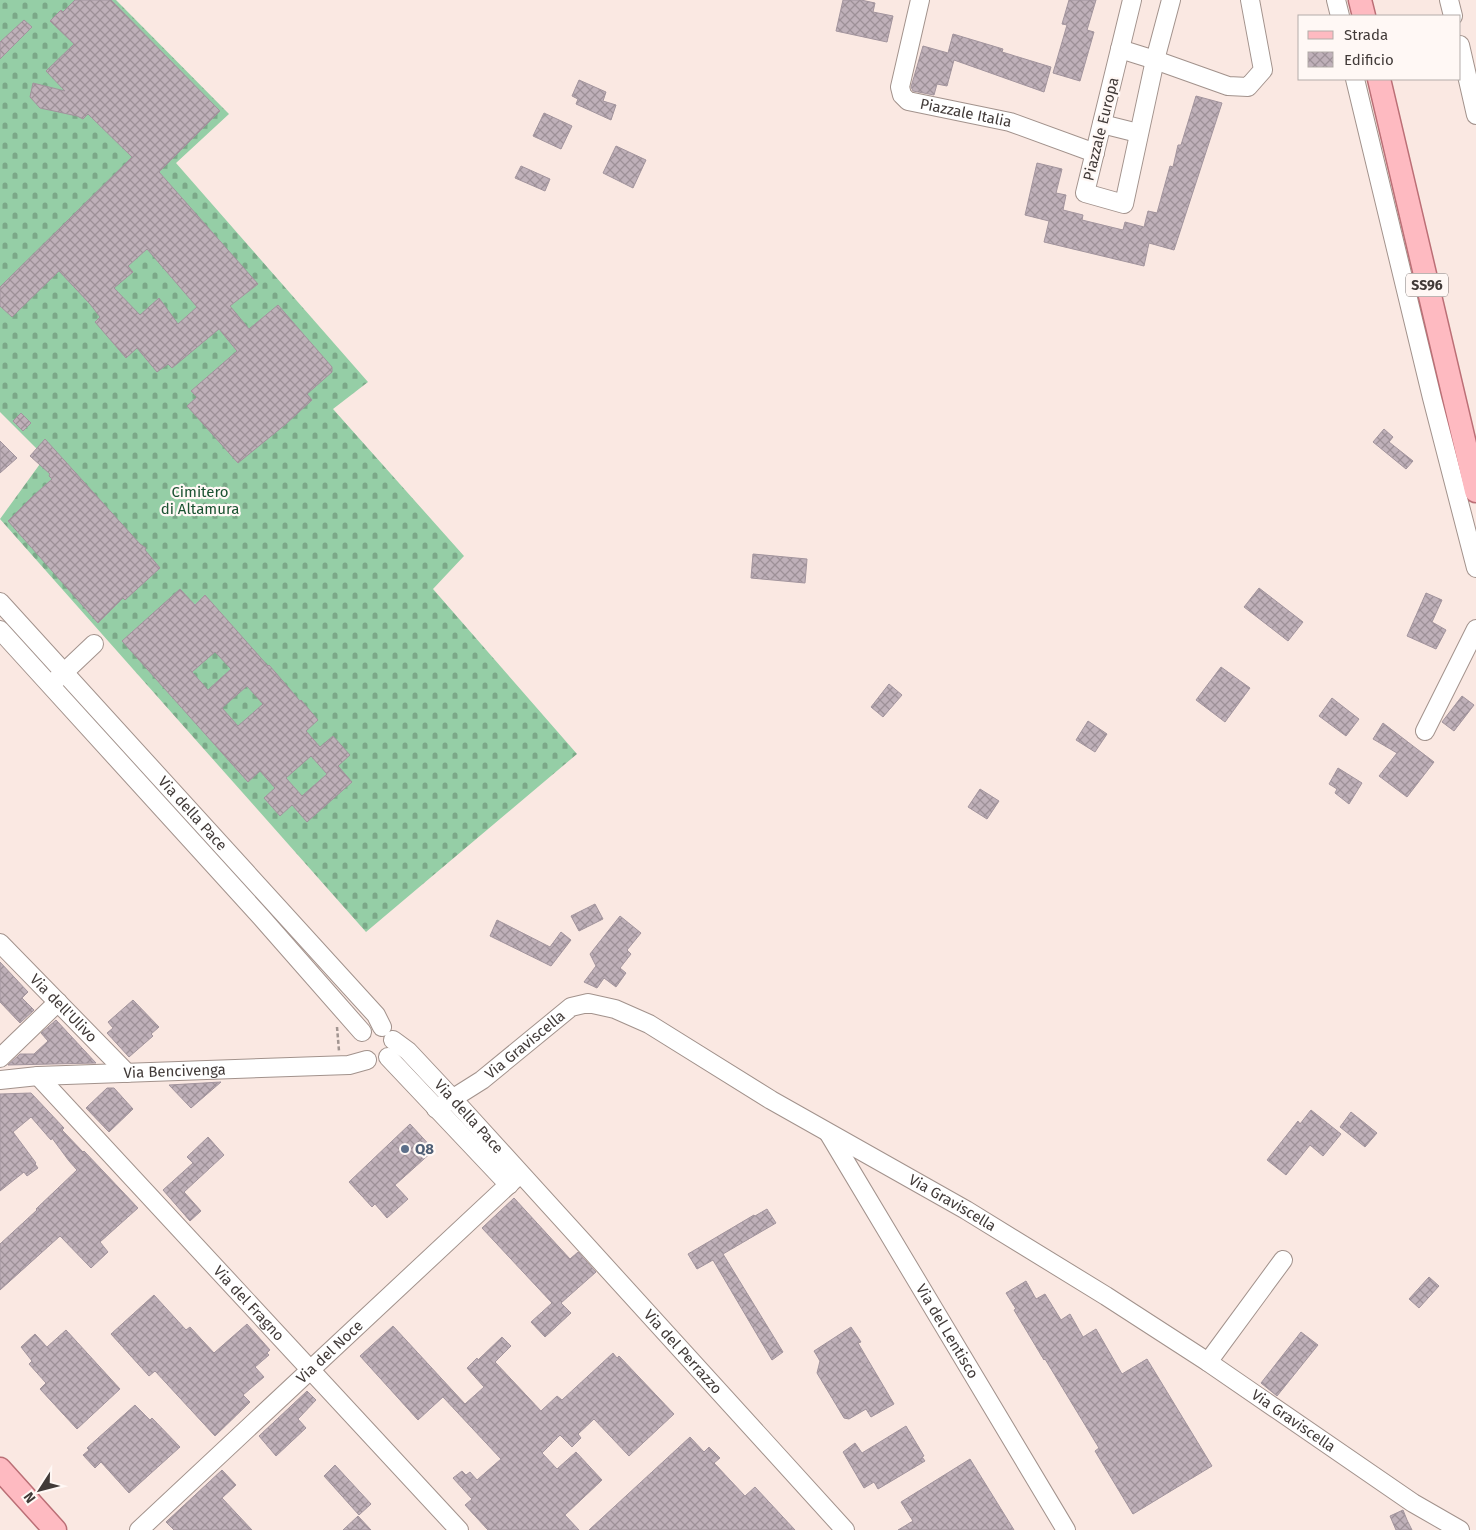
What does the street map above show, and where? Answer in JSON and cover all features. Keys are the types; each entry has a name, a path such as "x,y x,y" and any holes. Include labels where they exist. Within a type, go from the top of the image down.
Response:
{"main road":[{"path":"1360,0 1364,15"},
{"name":"SS96","path":"1379,80 1476,491"},
{"path":"0,1469 56,1530"}],"street":[{"name":"Piazzale Italia","path":"920,0 900,87 902,95 908,101 1010,122 1095,153"},
{"name":"Piazzale Europa","path":"1132,0 1085,193 1124,204 1138,133 1171,0"},
{"path":"1120,49 1228,86 1248,87 1263,70 1250,0"},
{"path":"1336,0 1340,15"},
{"path":"1449,0 1453,15"},
{"path":"1461,49 1476,115"},
{"path":"1355,80 1432,398 1476,568"},
{"path":"1102,124 1138,133"},
{"name":"Via della Pace","path":"0,602 376,1015 387,1033 408,1051 453,1099 514,1179"},
{"path":"1425,730 1476,629"},
{"name":"Via della Pace","path":"0,630 275,932 362,1032"},
{"path":"50,685 94,644"},
{"name":"Via dell'Ulivo","path":"0,943 127,1073"},
{"path":"0,1058 58,1002"},
{"name":"Via Graviscella","path":"436,1108 482,1080 572,1007 588,1003 615,1009 649,1024 771,1100 966,1210 1106,1296 1208,1362 1413,1503 1460,1530"},
{"path":"370,1026 387,1033 392,1051 388,1057 379,1062 358,1059 357,1045 362,1032 370,1026"},
{"name":"Via della Pace","path":"388,1057 436,1108 514,1179"},
{"name":"Via Bencivenga","path":"0,1080 38,1076 127,1073 358,1059"},
{"name":"Via del Fragno","path":"38,1076 459,1530"},
{"name":"Via del Lentisco","path":"828,1132 1066,1530"},
{"name":"Via del Noce","path":"139,1530 514,1179"},
{"name":"Via del Perrazzo","path":"514,1179 845,1530"},
{"path":"1208,1362 1283,1260"}],"green space":[{"name":"Cimitero di Altamura","path":"0,0 116,0 229,114 176,163 368,382 333,409 464,556 433,589 577,754 366,932 0,519 45,457 0,412"}],"building":[{"path":"75,0 111,0 220,111 159,172 258,284 230,306 249,329 278,305 332,367 332,372 307,394 312,400 238,463 187,406 197,397 191,391 237,351 219,329 172,368 168,364 157,372 137,348 126,358 95,322 100,317 90,304 59,271 12,317 0,306 0,287 132,157 88,114 83,119 40,108 30,97 33,83 65,91 46,71 74,44 50,21 61,10 63,12","holes":["147,249 197,307 178,324 159,298 140,315 114,288 133,272 128,266"]},
{"path":"843,0 861,0 875,3 873,12 893,16 887,42 836,31"},
{"path":"1069,0 1096,0 1087,30 1094,32 1080,81 1053,73 1067,25 1062,24"},
{"path":"24,20 32,27 0,59 0,42"},
{"path":"953,34 1003,49 1002,52 1051,67 1044,92 954,60 947,86 937,84 934,95 913,91 911,87 923,46 948,53"},
{"path":"579,80 606,92 603,101 616,105 611,120 576,104 578,99 572,96"},
{"path":"1196,96 1222,103 1174,250 1149,243 1144,266 1044,242 1049,221 1025,215 1037,163 1062,169 1056,193 1066,195 1063,210 1083,215 1082,220 1123,230 1125,222 1144,227 1148,211 1157,213 1170,166 1173,167 1178,145 1181,145"},
{"path":"544,113 572,126 561,149 533,136"},
{"path":"616,146 646,160 633,188 603,173"},
{"path":"521,166 550,179 545,191 515,178"},
{"path":"21,413 31,423 23,431 13,421"},
{"path":"1384,429 1393,437 1389,442 1413,461 1406,469 1373,442"},
{"path":"45,439 140,544 146,548 145,550 160,568 125,600 123,598 98,623 8,521 52,479 49,476 50,474 30,456"},
{"path":"0,441 17,458 0,473"},
{"path":"753,554 807,559 805,583 751,578"},
{"path":"1259,588 1303,622 1288,641 1244,607"},
{"path":"180,589 195,605 205,595 318,720 306,731 320,747 333,736 350,755 338,766 352,782 307,822 292,805 280,816 264,798 275,788 260,771 248,782 122,641","holes":["215,652 231,669 208,690 192,672","247,686 263,704 238,726 222,708","311,756 327,774 302,796 286,778"]},
{"path":"1426,593 1442,600 1432,622 1446,630 1436,649 1407,636"},
{"path":"1221,667 1250,688 1225,722 1196,700"},
{"path":"889,684 902,695 883,717 871,707"},
{"path":"1462,696 1474,705 1454,731 1442,722"},
{"path":"1332,698 1359,719 1346,736 1319,716"},
{"path":"1088,721 1107,734 1095,752 1076,740"},
{"path":"1383,723 1434,762 1407,797 1379,776 1397,753 1373,739"},
{"path":"1338,768 1362,783 1349,804 1335,793 1337,789 1329,784"},
{"path":"980,789 999,801 987,819 968,807"},
{"path":"595,904 603,919 579,931 571,916"},
{"path":"620,916 641,933 627,950 631,954 620,968 626,973 616,987 604,978 597,988 584,982 596,966 590,954"},
{"path":"497,920 550,947 561,932 571,940 551,966 490,936"},
{"path":"0,962 28,992 22,998 34,1010 20,1023 0,1002"},
{"path":"133,1000 159,1027 151,1034 153,1036 129,1057 107,1033 113,1028 108,1022"},
{"path":"56,1020 96,1063 8,1065 20,1054 34,1054 48,1041 41,1033"},
{"path":"221,1082 191,1108 169,1085"},
{"path":"107,1088 114,1088 133,1109 109,1132 86,1108"},
{"path":"31,1093 64,1128 62,1130 138,1208 100,1242 108,1252 91,1268 60,1236 0,1290 0,1244 77,1170 52,1138 51,1140 31,1117 13,1132 38,1168 27,1176 24,1172 0,1191 0,1094"},
{"path":"1311,1110 1341,1134 1323,1156 1310,1145 1286,1175 1267,1160 1298,1121 1300,1124"},
{"path":"1351,1112 1377,1133 1365,1147 1340,1127"},
{"path":"410,1124 434,1150 395,1185 408,1199 387,1218 375,1204 372,1207 349,1182"},
{"path":"208,1137 224,1155 184,1192 201,1211 190,1221 163,1190 193,1163 187,1157"},
{"path":"514,1198 570,1259 578,1252 596,1272 561,1303 571,1313 545,1337 531,1322 552,1303 482,1228"},
{"path":"767,1209 776,1223 723,1254 783,1352 772,1360 713,1260 697,1269 688,1254"},
{"path":"1429,1277 1439,1286 1419,1308 1409,1299"},
{"path":"1026,1281 1036,1299 1045,1294 1061,1320 1070,1314 1083,1337 1096,1329 1122,1374 1147,1359 1212,1466 1133,1514 1095,1451 1099,1448 1014,1310 1016,1309 1006,1293"},
{"path":"154,1295 186,1330 190,1327 214,1353 247,1324 270,1350 267,1353 269,1355 255,1367 264,1377 243,1395 250,1402 215,1436 155,1371 149,1376 111,1334"},
{"path":"393,1326 465,1404 484,1387 467,1368 502,1337 511,1346 495,1362 541,1411 557,1396 562,1400 613,1353 617,1358 619,1356 674,1414 629,1456 594,1419 578,1434 581,1438 572,1447 560,1435 542,1453 557,1469 576,1452 602,1480 565,1515 579,1530 488,1530 465,1505 472,1499 453,1478 462,1471 466,1475 470,1472 477,1480 501,1459 443,1397 418,1420 360,1356"},
{"path":"851,1327 861,1342 858,1343 894,1404 871,1417 866,1409 849,1419 844,1418 817,1373 820,1361 814,1351"},
{"path":"66,1330 120,1389 77,1429 40,1389 46,1383 29,1364 32,1361 21,1347 35,1334 47,1347"},
{"path":"1301,1332 1318,1345 1277,1396 1261,1383"},
{"path":"307,1391 316,1400 298,1419 306,1428 276,1456 259,1436"},
{"path":"135,1405 150,1420 152,1418 180,1447 129,1493 101,1462 95,1468 83,1455 89,1450 87,1448"},
{"path":"906,1426 924,1456 922,1457 925,1461 878,1489 874,1482 864,1488 843,1452 855,1443 862,1453"},
{"path":"690,1437 704,1452 709,1447 720,1458 714,1463 745,1496 755,1487 795,1530 589,1530"},
{"path":"970,1459 1014,1530 898,1530 913,1521 901,1502"},
{"path":"335,1465 371,1504 359,1515 324,1476"},
{"path":"222,1470 236,1485 222,1498 252,1530 174,1530 166,1522"},
{"path":"1403,1510 1412,1530 1396,1530 1390,1516"},
{"path":"358,1516 371,1530 343,1530"}],"place":[{"name":"Q8","path":"405,1149"}]}
